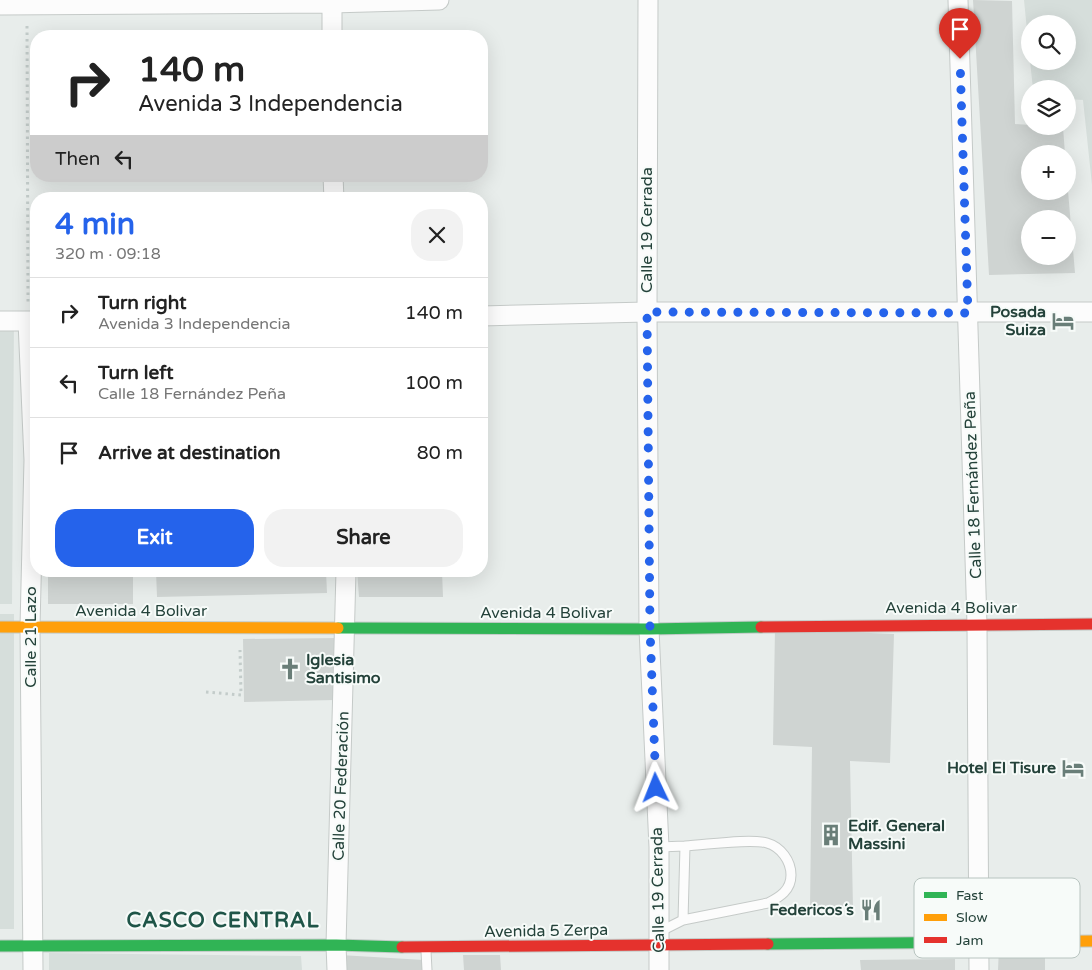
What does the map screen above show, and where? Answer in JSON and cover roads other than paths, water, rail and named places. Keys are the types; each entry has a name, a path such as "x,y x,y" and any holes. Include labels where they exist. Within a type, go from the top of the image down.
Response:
{"street":[{"path":"0,5 439,0"},
{"name":"Calle 19 Cerrada","path":"648,0 647,312 650,629 659,847 659,970"},
{"name":"Calle 18 Fernández Peña","path":"958,0 977,624 978,878"},
{"path":"332,1 332,30"},
{"path":"488,316 647,312 1092,312"},
{"path":"0,321 30,321"},
{"name":"Calle 21 Lazo","path":"31,577 33,970"},
{"name":"Calle 20 Federación","path":"337,970 336,946 346,577"},
{"name":"Avenida 4 Bolivar","path":"0,627 650,629 818,625 1092,624"},
{"name":"Avenida 5 Zerpa","path":"0,946 336,946 426,948 659,939 914,943"}],"lane":[{"path":"659,847 752,842 768,843 781,851 790,865 791,876 789,886 780,897 768,903 683,920 659,939"},
{"path":"683,920 685,846"},
{"path":"426,948 427,970"}],"place":[{"name":"Posada Suiza","path":"1063,321"},
{"name":"Iglesia Santisimo","path":"290,669"},
{"name":"Hotel El Tisure","path":"1073,768"},
{"name":"Edif. General Massini","path":"831,835"},
{"name":"Federicos´s","path":"871,910"}],"district":[{"name":"CASCO CENTRAL","path":"223,920"}]}
